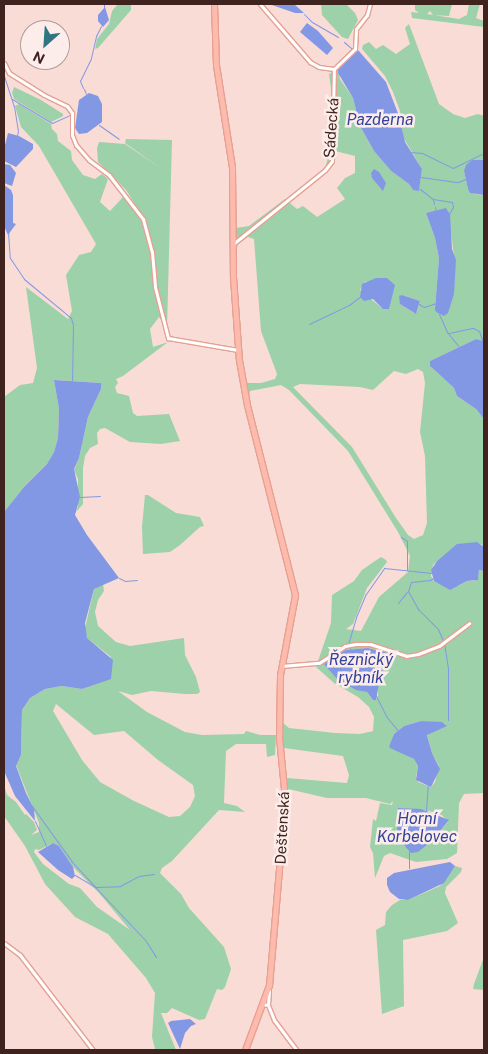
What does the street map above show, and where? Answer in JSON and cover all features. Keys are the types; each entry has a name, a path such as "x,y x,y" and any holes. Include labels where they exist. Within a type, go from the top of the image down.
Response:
{"main road":[{"name":"Deštenská","path":"214,4 216,65 232,167 233,277 238,350 247,405 294,595 294,607 281,666 279,737 285,791 278,890 270,948 269,985 265,1005 245,1050"}],"street":[{"path":"260,4 310,62 319,67 334,69 355,49 356,29 367,15 370,4"},
{"path":"4,63 9,73 44,95 67,106 72,113 72,135 76,146 89,160 109,175 143,219 152,252 159,306 168,338 238,350"},
{"name":"Sádecká","path":"233,244 325,170 332,161 334,69"},
{"path":"281,666 319,663 345,646 356,644 375,645 400,654 418,654 439,646 469,624"},
{"path":"4,943 20,955 93,1050"},
{"path":"265,1005 297,1050"}],"green space":[{"path":"118,4 131,4 131,10 98,48 95,49 97,39 109,24 112,11"},
{"path":"321,4 346,4 355,13 358,20 348,39 342,37 322,15"},
{"path":"415,4 429,4 431,6 430,4 452,4 449,16 434,15 459,19 467,15 469,4 480,4 476,18 484,21 484,27 412,18 411,12 419,13 415,10"},
{"path":"409,24 439,104 453,114 465,118 478,114 484,116 484,160 476,162 464,171 468,189 474,194 484,195 484,341 476,339 430,361 432,368 454,388 457,396 476,409 484,419 484,547 481,544 457,545 433,565 431,576 434,581 458,586 467,581 474,581 478,578 479,570 484,571 484,793 464,794 459,803 457,853 447,859 416,862 390,853 384,856 375,878 373,853 370,847 373,819 376,821 380,803 392,805 393,801 390,804 366,798 327,798 288,789 287,778 347,783 349,775 343,756 284,748 282,752 281,727 283,723 289,728 335,733 360,734 373,731 374,717 369,707 358,697 334,683 316,667 331,623 332,595 354,581 362,570 381,557 386,560 387,562 367,588 353,624 346,629 361,631 379,597 408,572 410,556 398,532 348,451 289,390 281,385 250,391 249,396 247,381 248,383 261,383 275,379 277,374 261,331 254,239 248,237 238,244 237,248 236,228 249,226 285,199 297,209 303,206 317,217 345,199 337,188 345,178 355,173 355,156 335,151 333,164 326,166 330,148 332,95 329,74 338,69 340,79 353,98 360,126 374,151 391,171 409,184 413,190 419,190 422,169 403,137 400,111 393,92 385,76 362,49 363,45 369,42 376,49 383,45 396,54 410,44 405,28","holes":["448,210 454,256 435,309 439,258 435,238 426,213","366,281 383,309 360,290","402,295 420,301 417,312 414,313 400,304","418,369 423,372 425,383 420,432 425,456 427,523 423,535 414,539 408,535 396,518 352,447 293,387 300,384 360,387 373,390 394,371 406,374","368,648 380,650 384,667 378,683 376,700 373,700 367,692 337,679 324,663 345,650","421,721 446,724 427,734 432,753 439,766 435,782 431,787 418,782 416,777 418,766 414,759 389,746 394,734 404,726","399,808 429,811 442,815 448,822 433,840 405,847 397,830"]},
{"path":"14,87 41,100 63,114 63,116 51,122 14,99 12,93"},
{"path":"19,104 51,124 52,129 57,134 58,141 71,151 72,160 83,175 95,179 102,174 108,179 100,202 110,211 123,197 137,214 140,212 126,190 98,162 97,148 99,142 125,144 163,170 125,143 126,139 172,140 167,328 159,317 150,329 153,347 168,342 123,376 116,379 118,383 115,387 117,393 129,396 133,413 137,416 169,414 180,441 161,444 130,442 105,428 100,429 97,433 98,444 90,448 85,456 83,504 76,512 78,506 78,479 74,470 79,458 88,417 101,389 101,383 54,380 59,409 58,438 54,452 47,464 24,487 4,512 4,397 20,385 33,383 37,368 26,287 68,319 72,311 66,275 79,255 91,252 96,244 39,146 21,127 15,106"},
{"path":"145,495 148,495 176,513 200,517 204,526 200,527 170,552 143,554 142,527"},
{"path":"103,584 104,591 98,600 95,612 98,626 116,642 130,646 184,638 185,655 196,677 200,692 197,694 185,694 151,691 132,695 118,691 147,712 185,732 202,735 244,734 246,731 260,735 276,735 275,755 267,757 266,744 236,744 226,751 224,803 237,806 245,812 219,810 172,861 162,868 160,873 181,894 189,908 224,947 231,969 225,987 222,990 217,989 205,1019 199,1020 172,1008 167,1013 161,1013 176,1050 155,1049 152,1037 155,993 146,978 108,934 75,917 45,884 25,846 4,816 4,785 7,795 34,822 37,830 31,835 39,832 39,823 16,765 21,755 22,710 30,698 45,689 62,686 82,689 98,683 111,657 87,638 85,628 94,589","holes":["56,704 94,735 124,731 158,760 193,785 195,796 190,807 180,816 169,817 134,801 100,782 82,760 53,711","53,843 59,846 73,867 99,893 130,930 97,907 80,888 69,884 43,864 34,852 35,849 39,850"]},
{"path":"455,866 462,868 461,872 446,887 445,893 458,923 447,931 403,940 404,1006 382,1014 376,930 385,925 386,912 392,905 400,900 408,900 440,886"},
{"path":"484,957 484,990 473,989 474,984"}],"water":[{"path":"269,4 294,4 304,13 295,13"},
{"path":"105,7 109,20 103,27 98,21 98,15"},
{"path":"307,23 318,31 333,48 327,55 300,32"},
{"name":"Pazderna","path":"358,50 386,82 399,116 405,142 422,169 419,191 413,190 409,184 391,171 374,151 360,126 353,98 338,73 338,69"},
{"path":"89,93 98,96 102,104 102,122 87,133 79,134 75,128 79,100"},
{"path":"8,133 19,136 33,144 33,149 16,167 4,161 4,149"},
{"path":"472,160 484,160 484,195 470,193 468,189 464,171 466,165"},
{"path":"4,164 10,165 16,173 12,186 4,183"},
{"path":"374,169 379,172 386,183 383,191 372,178 371,173"},
{"path":"4,185 11,190 13,195 13,223 16,224 8,235 4,226"},
{"path":"446,208 450,214 452,249 456,260 454,294 448,313 444,316 436,312 435,309 439,258 435,238 426,213"},
{"path":"376,278 387,278 395,285 389,309 383,309 373,299 364,301 360,297 362,284"},
{"path":"402,295 420,301 416,314 400,304 399,296"},
{"path":"476,339 484,341 484,419 476,409 457,396 454,388 430,366 430,361"},
{"path":"54,380 101,383 101,389 88,417 79,458 74,469 80,497 75,515 87,535 119,578 94,589 85,623 87,638 113,660 111,679 82,689 62,686 45,689 30,698 22,710 21,755 16,766 34,809 35,821 15,796 4,771 4,512 24,487 47,464 54,452 58,438 59,409"},
{"path":"477,542 484,547 484,571 479,570 478,580 467,581 450,590 434,581 431,570 437,561 457,544"},
{"name":"Řeznický rybník","path":"368,648 393,654 381,673 376,700 373,700 367,692 356,690 337,679 323,663 345,650"},
{"path":"421,721 442,722 447,726 427,735 432,753 440,769 431,787 416,780 418,766 414,759 389,746 394,734 404,726"},
{"name":"Horní Korbelovec","path":"398,808 421,809 449,820 433,840 418,852 411,853 403,844 397,830"},
{"path":"53,843 59,846 73,867 75,876 72,879 58,870 38,852"},
{"path":"450,862 455,866 444,883 408,900 399,899 390,892 387,878 394,873"},
{"path":"190,1019 196,1024 191,1026 185,1033 180,1049 168,1023"}],"waterway":[{"path":"304,14 312,22 338,37"},
{"path":"83,88 80,81 91,58 96,36 101,26"},
{"path":"344,42 352,49"},
{"path":"4,76 14,106 17,136"},
{"path":"84,89 86,94"},
{"path":"12,99 52,123 70,115"},
{"path":"99,125 119,139"},
{"path":"410,152 422,153 453,168 484,153"},
{"path":"421,177 458,182 466,179"},
{"path":"420,189 433,199 434,204"},
{"path":"433,199 452,202 453,207 449,214"},
{"path":"435,207 436,212"},
{"path":"8,232 10,258 24,279 71,318 73,325 72,382"},
{"path":"309,324 349,305 361,296"},
{"path":"419,304 424,307 436,303"},
{"path":"439,314 447,332 459,347"},
{"path":"449,333 473,328 479,331 483,342"},
{"path":"80,497 100,496"},
{"path":"401,537 407,541 407,570"},
{"path":"350,649 348,644 356,617 366,594 384,568 432,573"},
{"path":"119,578 125,581 137,580"},
{"path":"433,578 411,582 408,591 418,609 438,629 444,643 448,669 448,720"},
{"path":"398,603 407,592"},
{"path":"376,696 386,716 398,731"},
{"path":"426,811 428,785"},
{"path":"32,806 73,863 95,887 120,886 139,876 154,874"},
{"path":"35,821 46,846"},
{"path":"409,851 409,868"},
{"path":"75,875 95,887 146,941 156,957"}]}
